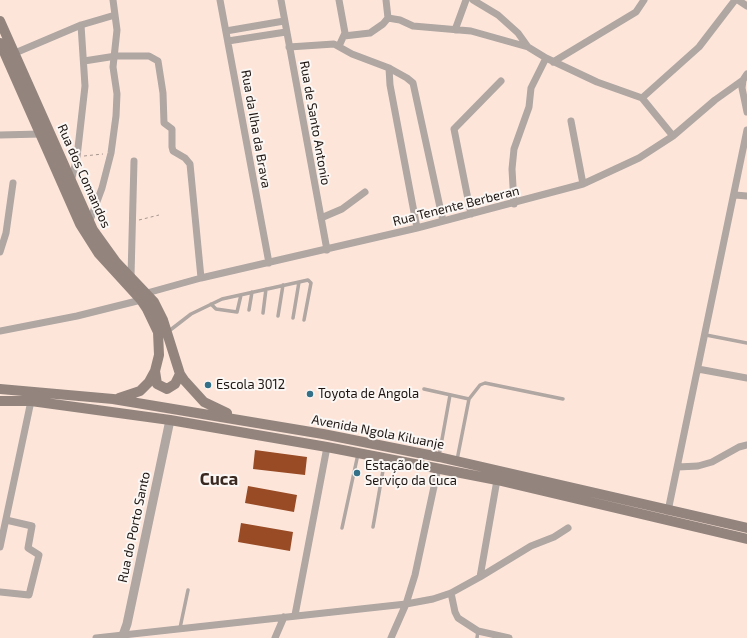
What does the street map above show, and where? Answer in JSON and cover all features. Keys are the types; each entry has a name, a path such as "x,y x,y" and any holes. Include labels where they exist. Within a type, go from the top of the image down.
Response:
{"main road":[{"name":"Rua dos Comandos","path":"0,21 89,223 106,249 131,276 144,297 158,332 159,355 155,372"},
{"name":"Rua dos Comandos","path":"0,43 80,224 90,241 99,254 159,311 168,332 180,374 190,389 204,402 242,419"},
{"path":"155,372 157,384 167,389 175,384 180,374"},
{"path":"113,399 140,391 149,382 155,372"},
{"name":"Avenida Ngola Kiluanje","path":"0,389 113,399 242,419 457,461 668,511 747,528"},
{"name":"Avenida Ngola Kiluanje","path":"0,401 31,401 170,420 358,453 497,480 747,539"}],"street":[{"path":"89,223 102,188 111,153 116,116 117,94 113,67 116,56 113,0"},
{"name":"Rua da Ilha da Brava","path":"220,0 269,263"},
{"name":"Rua de Santo Antonio","path":"281,0 328,250"},
{"path":"339,0 344,36 339,46"},
{"path":"386,0 388,18"},
{"path":"455,30 466,0"},
{"path":"473,0 505,20 518,33 528,47"},
{"path":"514,204 512,169 514,149 529,106 531,88 550,60 636,12 644,0"},
{"path":"642,98 699,47 737,0 747,6"},
{"path":"15,53 81,25 115,15"},
{"path":"344,36 372,32 388,18"},
{"path":"388,18 400,20 413,26 478,33 528,47 550,60 597,82 642,98 673,136"},
{"path":"226,31 284,21"},
{"path":"71,182 83,109 84,60 81,25"},
{"path":"228,41 286,32"},
{"path":"289,47 328,44 339,46 347,52 389,68 413,83 443,222"},
{"path":"84,60 116,56 149,56 157,59 159,63 163,92 164,122 172,129 173,151 185,158 190,164 202,278"},
{"path":"389,68 390,85 417,228"},
{"name":"Rua Tenente Berberan","path":"745,77 742,92 747,112"},
{"name":"Rua Tenente Berberan","path":"0,331 78,316 202,278 328,250 443,222 514,204 583,184 638,158 673,136 715,100 745,77"},
{"path":"471,214 454,130 500,81"},
{"path":"571,121 583,184"},
{"path":"668,511 706,335 747,130"},
{"path":"0,135 41,134"},
{"path":"131,276 134,161"},
{"path":"0,252 6,233 13,183"},
{"path":"321,218 342,210 365,192"},
{"path":"735,194 747,196"},
{"path":"698,369 747,378"},
{"path":"0,547 2,530 6,520 31,401"},
{"name":"Rua do Porto Santo","path":"123,636 170,420"},
{"path":"678,467 707,464 739,447 747,445"},
{"path":"295,615 327,448"},
{"path":"391,638 406,604 418,565 438,468"},
{"path":"480,577 497,480"},
{"path":"0,592 29,595 39,555 28,548 32,526 6,520"},
{"path":"96,638 406,604 433,599 451,593 531,546 554,537 568,528"},
{"path":"451,593 455,612 458,618 477,634 509,638"},
{"path":"275,638 284,617"},
{"path":"165,638 169,629"}],"lane":[{"path":"168,332 191,314 222,299 308,280 310,283 304,320"},
{"path":"293,318 299,282"},
{"path":"278,316 283,285"},
{"path":"263,313 266,289"},
{"path":"249,310 252,292"},
{"path":"211,304 216,309 237,312 241,295"},
{"path":"706,335 747,343"},
{"path":"457,461 470,399 480,385 485,383 563,399"},
{"path":"424,389 470,399"},
{"path":"438,457 450,395"},
{"path":"342,528 358,453"},
{"path":"373,527 385,458"},
{"path":"180,628 188,590"}],"path":[{"path":"76,157 111,153"},
{"path":"132,222 159,215"}],"building":[{"path":"255,450 307,457 305,475 253,469"},
{"path":"248,486 297,495 294,512 245,503"},
{"path":"241,523 293,532 290,551 238,542"}],"place":[{"name":"Escola 3012","path":"208,385"},
{"name":"Toyota de Angola","path":"310,394"},
{"name":"Estação de Serviço da Cuca","path":"357,473"}],"district":[{"name":"Cuca","path":"219,479"}]}
